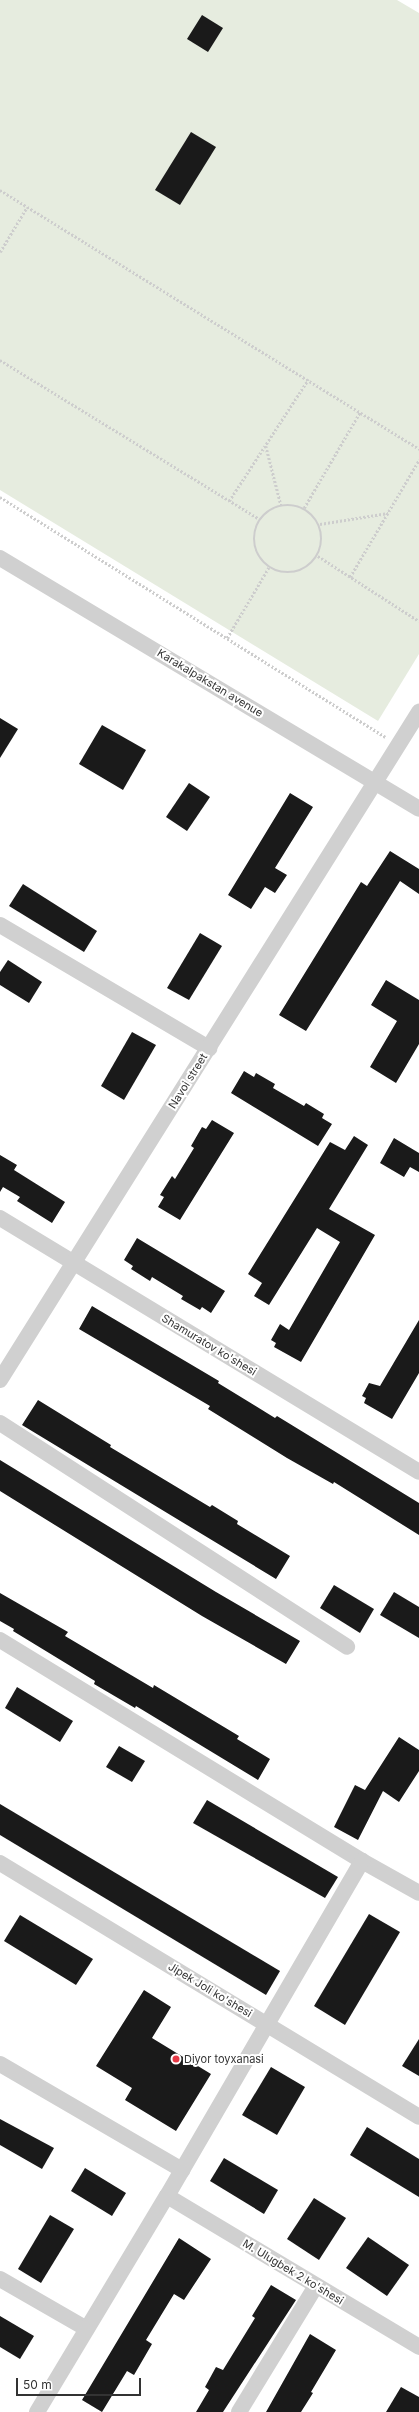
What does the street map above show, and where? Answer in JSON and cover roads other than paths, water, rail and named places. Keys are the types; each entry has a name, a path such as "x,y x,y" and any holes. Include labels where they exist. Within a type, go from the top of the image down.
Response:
{"street":[{"name":"Karakalpakstan avenue","path":"0,558 419,809"},
{"name":"Navoi street","path":"0,1380 376,783 419,712"},
{"path":"0,924 209,1048"},
{"name":"Shamuratov ko'shesi","path":"0,1218 419,1472"},
{"path":"0,1423 347,1647"},
{"path":"0,1640 362,1860 419,1893"},
{"path":"37,2412 167,2196 362,1860"},
{"name":"Jipek Joli ko'shesi","path":"0,1864 419,2117"},
{"path":"0,2064 182,2170"},
{"name":"M. Ulugbek 2 ko'shesi","path":"167,2196 419,2347"},
{"path":"0,2279 87,2329"},
{"path":"239,2412 316,2286"}],"place":[{"name":"Diyor toyxanasi","path":"176,2059"}]}
